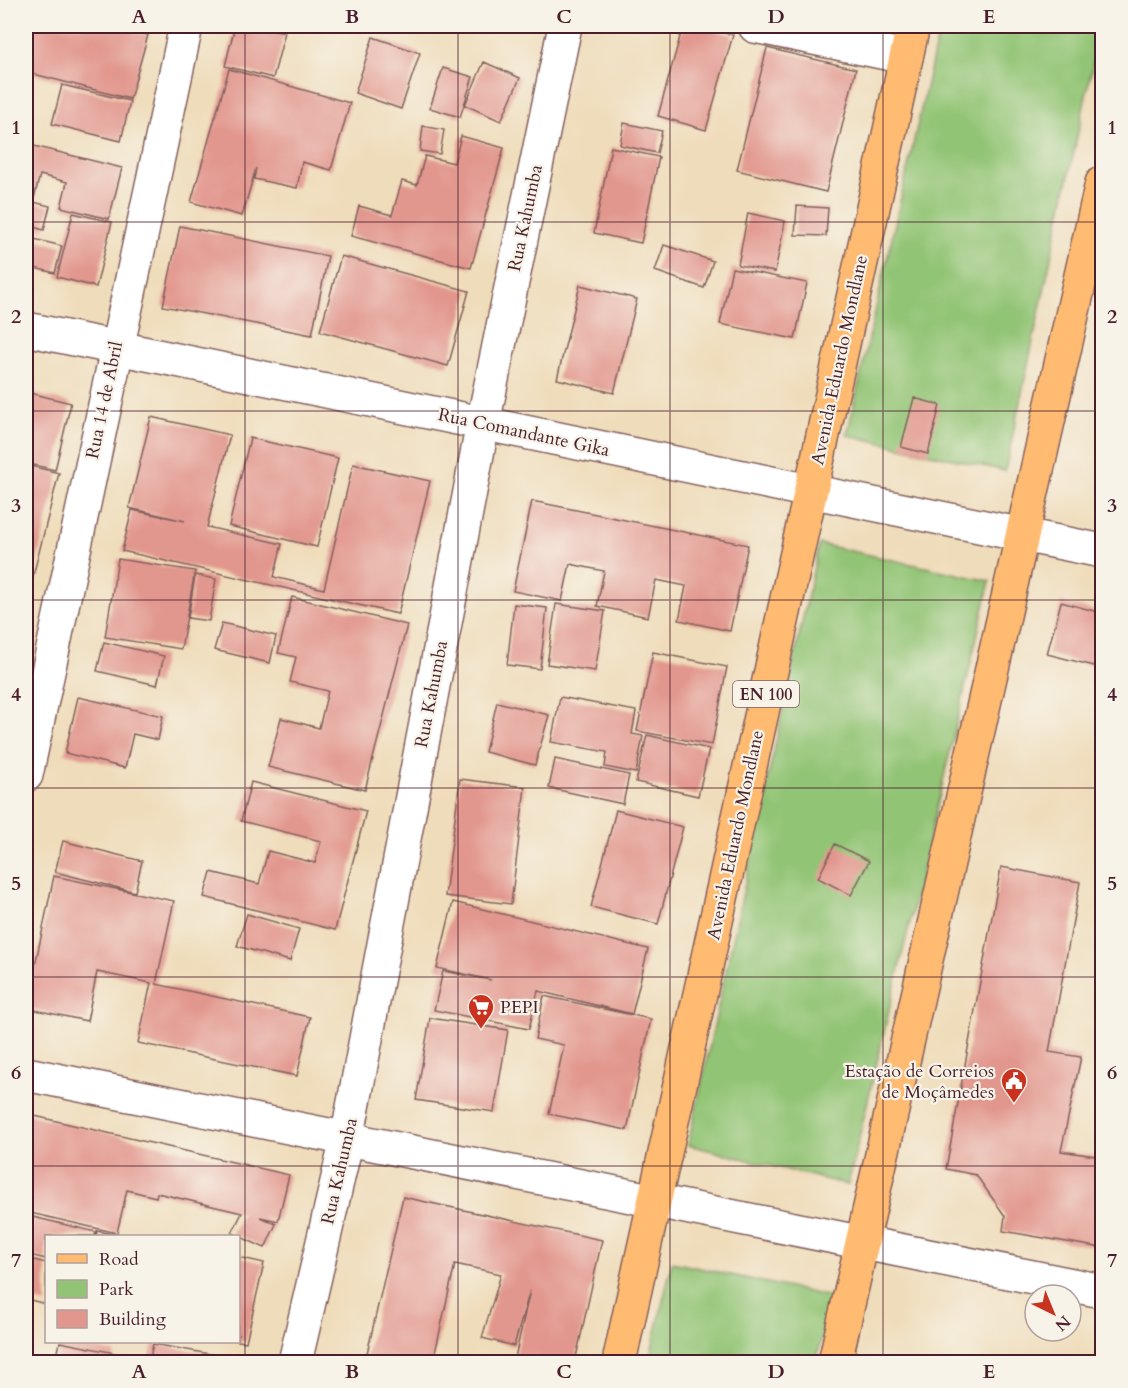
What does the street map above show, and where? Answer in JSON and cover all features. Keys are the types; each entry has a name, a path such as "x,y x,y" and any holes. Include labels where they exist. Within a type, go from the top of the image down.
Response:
{"main road":[{"name":"Avenida Eduardo Mondlane","path":"619,1362 913,26"},
{"path":"835,1362 1102,183"}],"street":[{"name":"Rua 14 de Abril","path":"26,775 115,347 186,26"},
{"name":"Rua Kahumba","path":"295,1362 347,1139 483,423 565,26"},
{"path":"754,26 906,57"},
{"name":"Rua Comandante Gika","path":"26,329 1102,551"},
{"path":"26,1074 1102,1291"}],"green space":[{"path":"940,26 1101,26 1005,471 847,435"},
{"path":"819,544 990,581 848,1185 688,1145"},
{"path":"672,1262 831,1297 816,1362 649,1362"}],"building":[{"path":"30,26 113,26 148,35 130,99 26,72 26,42"},
{"path":"235,26 258,26 285,32 273,78 225,66"},
{"path":"683,26 698,26 733,35 706,130 658,116"},
{"path":"373,37 420,53 401,109 355,93"},
{"path":"767,48 856,69 826,192 737,170"},
{"path":"484,62 520,78 501,121 465,105"},
{"path":"443,68 473,77 460,117 430,108"},
{"path":"229,69 350,103 331,170 302,162 297,188 254,179 256,168 242,216 191,202"},
{"path":"62,85 130,101 121,141 52,124"},
{"path":"624,123 662,131 657,153 620,145"},
{"path":"423,126 444,130 440,154 420,151"},
{"path":"461,136 504,148 471,268 351,236 359,206 392,215 402,181 417,185 425,156 454,163"},
{"path":"26,144 122,168 109,219 61,207 67,182 40,175 33,202 50,206 44,230 26,225"},
{"path":"611,147 659,157 641,243 594,233"},
{"path":"797,206 828,208 826,236 795,235"},
{"path":"73,213 112,222 96,287 57,277"},
{"path":"748,213 785,221 775,272 738,265"},
{"path":"180,226 328,256 312,335 163,306"},
{"path":"26,237 62,246 55,273 26,266"},
{"path":"664,245 713,261 704,288 655,271"},
{"path":"341,256 469,291 448,366 320,331"},
{"path":"732,268 807,283 795,339 720,324"},
{"path":"580,285 637,299 614,393 557,379"},
{"path":"26,392 71,403 55,470 26,463"},
{"path":"914,398 940,405 928,454 901,447"},
{"path":"151,417 230,435 207,527 282,544 274,577 324,589 353,464 430,481 398,614 122,551 132,510 185,521 129,508"},
{"path":"250,438 338,458 317,547 229,526"},
{"path":"26,465 59,473 31,584 26,582"},
{"path":"532,501 748,545 730,631 679,620 686,586 656,580 648,617 597,606 604,571 570,564 562,601 513,591"},
{"path":"118,559 195,571 181,649 105,637"},
{"path":"195,575 216,579 209,621 188,618"},
{"path":"26,590 32,591 26,616"},
{"path":"292,597 407,625 365,790 268,767 281,718 319,728 328,691 290,682 296,657 278,653"},
{"path":"1061,602 1102,613 1102,668 1047,654"},
{"path":"514,604 547,608 540,669 507,665"},
{"path":"556,604 605,611 595,671 547,664"},
{"path":"222,623 276,636 270,663 214,650"},
{"path":"104,642 164,656 157,685 97,671"},
{"path":"653,652 727,667 712,745 637,731"},
{"path":"78,697 163,716 158,740 133,734 125,768 65,753"},
{"path":"560,697 636,711 632,734 643,736 636,773 605,767 607,752 551,742"},
{"path":"497,702 549,715 535,765 485,752"},
{"path":"647,735 709,749 698,796 636,782"},
{"path":"555,759 629,775 623,804 549,788"},
{"path":"460,779 525,787 511,904 445,896"},
{"path":"251,782 366,811 335,930 204,897 211,872 259,884 268,851 315,863 321,841 241,821"},
{"path":"616,810 683,827 658,924 591,907"},
{"path":"63,841 142,861 135,892 55,872"},
{"path":"835,844 869,861 851,895 818,878"},
{"name":"Estação de Correios de Moçâmedes","path":"1001,867 1080,882 1049,1052 1081,1057 1061,1151 1102,1157 1102,1248 1003,1231 1005,1216 976,1175 946,1169"},
{"path":"54,876 174,901 156,984 310,1017 297,1076 138,1043 151,983 97,972 87,1021 26,1008"},
{"path":"453,902 648,949 632,1014 538,991 529,1029 434,1010 443,971 491,980 437,968"},
{"path":"247,914 299,929 290,961 237,946"},
{"path":"544,996 651,1019 627,1130 549,1114 564,1045 535,1039"},
{"path":"430,1018 508,1030 494,1112 416,1100"},
{"path":"26,1114 289,1175 278,1221 260,1217 276,1224 265,1248 232,1233 242,1213 157,1193 156,1197 127,1190 117,1233 26,1212"},
{"path":"403,1197 602,1240 575,1362 514,1362 530,1290 514,1346 482,1338 501,1274 455,1264 433,1362 365,1362"},
{"path":"33,1217 96,1232 95,1235 45,1235 45,1259 26,1254"},
{"path":"97,1231 118,1235 96,1235"},
{"path":"240,1257 264,1263 246,1342 240,1341"},
{"path":"26,1258 45,1263 45,1304 26,1299"},
{"path":"60,1343 115,1353 113,1362 56,1361"},
{"path":"153,1344 244,1360 243,1362 149,1362"}],"place":[{"name":"PEPI","path":"481,1030"},
{"name":"Estação de Correios de Moçâmedes","path":"1014,1104"}]}
